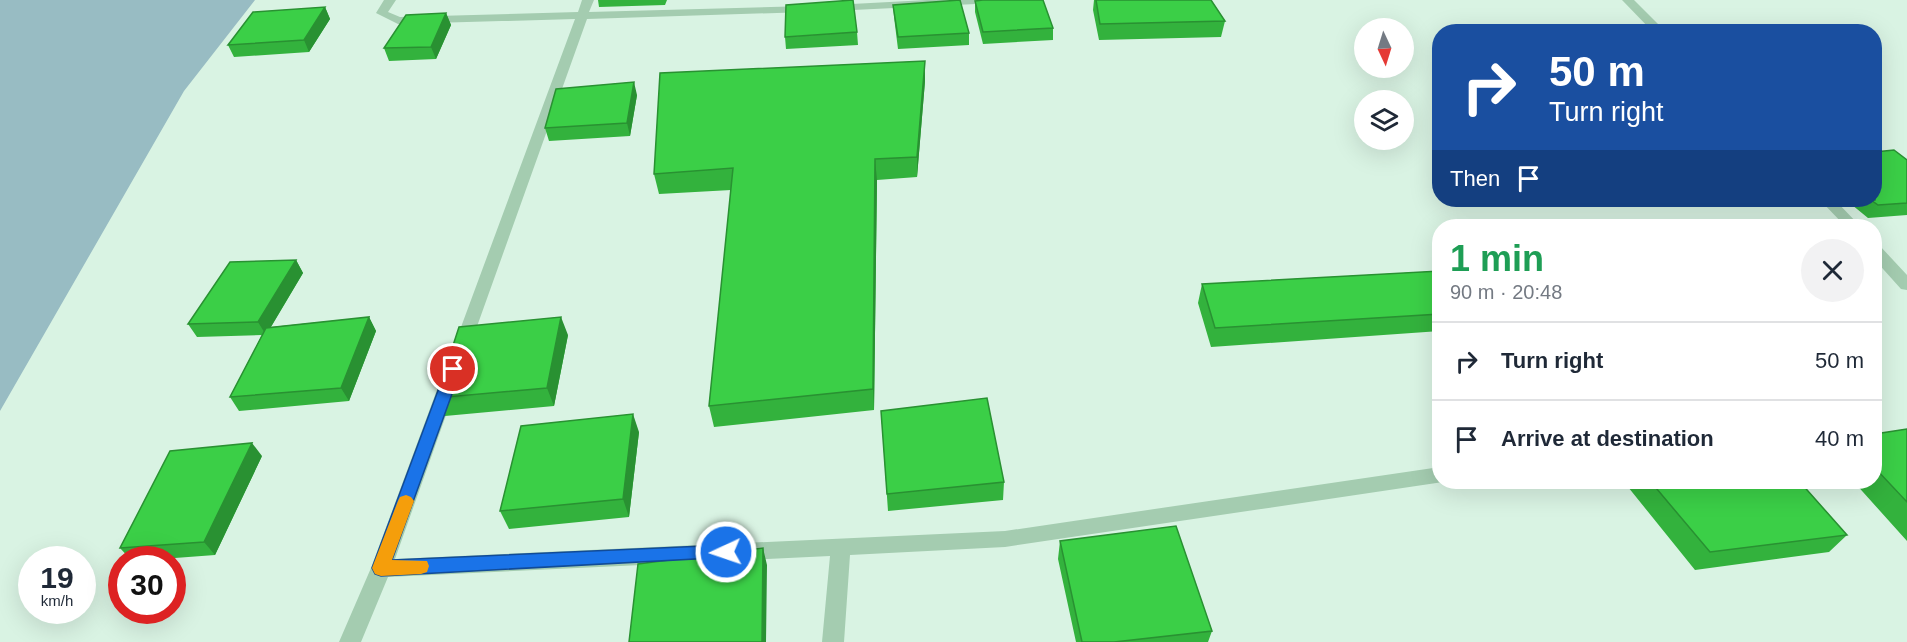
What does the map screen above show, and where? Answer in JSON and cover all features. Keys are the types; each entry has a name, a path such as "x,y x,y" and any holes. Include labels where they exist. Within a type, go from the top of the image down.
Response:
{"street":[{"path":"390,0 382,13 398,21 581,17 794,5 996,0"},
{"path":"350,642 381,568 588,0"},
{"path":"1628,0 1652,24"},
{"path":"1834,207 1846,219"},
{"path":"1882,258 1907,285"},
{"path":"381,568 1005,539 1432,476"},
{"path":"833,642 841,546"}],"shaded area":[{"path":"0,0 255,0 184,91 0,411"}],"building":[{"path":"853,0 857,32 785,37 786,5"},
{"path":"960,0 969,33 898,37 893,5"},
{"path":"1043,0 1053,28 983,32 975,1"},
{"path":"1096,0 1211,0 1225,21 1100,24"},
{"path":"325,7 304,40 228,45 253,12"},
{"path":"446,13 431,47 384,48 406,15"},
{"path":"925,61 917,157 875,159 873,389 709,406 733,168 654,174 660,73"},
{"path":"634,82 627,123 545,128 556,89"},
{"path":"1894,150 1907,160 1907,203 1882,205 1882,151"},
{"path":"296,260 258,322 188,324 230,262"},
{"path":"1432,271 1432,314 1215,328 1202,284"},
{"path":"369,317 341,388 230,397 266,328"},
{"path":"561,317 547,388 436,398 459,327"},
{"path":"987,398 1004,482 887,494 881,411"},
{"path":"633,414 623,499 500,511 521,426"},
{"path":"1907,429 1907,502 1882,475 1882,433"},
{"path":"252,443 204,542 121,546 170,451"},
{"path":"1657,489 1806,489 1847,535 1710,552"},
{"path":"1176,526 1212,631 1114,642 1082,642 1060,541"},
{"path":"763,548 762,642 629,642 638,564"}],"slow traffic":[{"path":"406,501 381,568 421,566"}],"route":[{"path":"453,369 381,568 726,552"}]}
